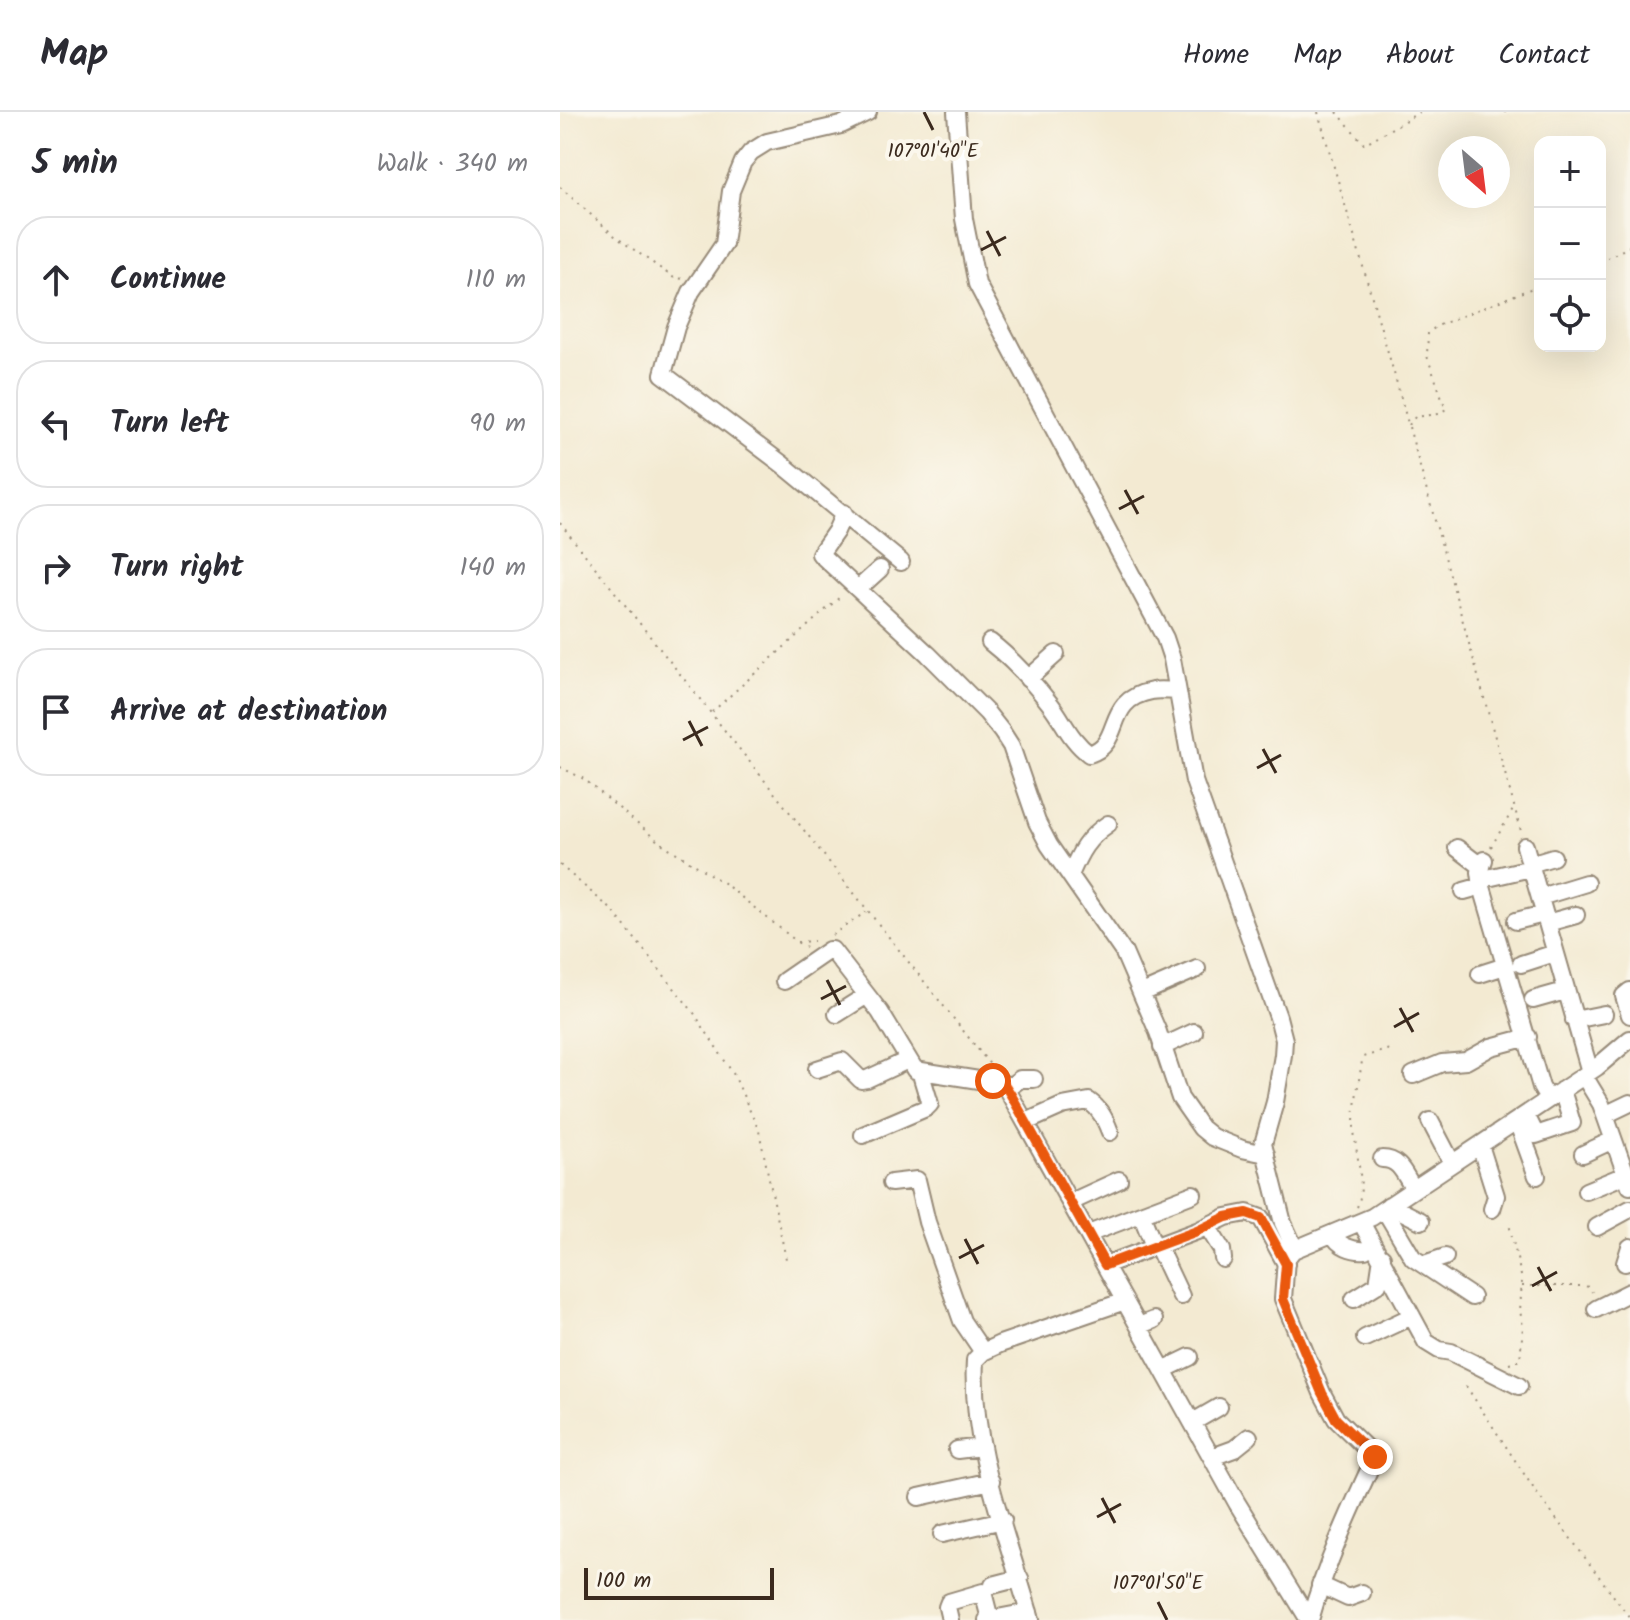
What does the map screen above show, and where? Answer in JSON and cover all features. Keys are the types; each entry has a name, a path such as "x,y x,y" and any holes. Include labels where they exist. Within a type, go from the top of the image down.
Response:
{"street":[{"path":"868,112 841,125 767,142 751,152 743,162 734,182 724,244 696,284 676,327 663,374 844,513 901,562"},
{"path":"956,112 964,219 977,284 1165,638 1194,781 1284,1040 1275,1102 1263,1144 1283,1223 1295,1249"},
{"path":"844,513 820,554 957,683 1002,732 1011,746 1037,822 1124,953 1180,1098 1201,1128 1232,1146 1266,1154"},
{"path":"856,587 880,569"},
{"path":"990,642 1008,656 1052,706 1071,736 1089,754 1109,738 1115,717 1126,702 1153,691 1177,691"},
{"path":"1028,679 1056,654"},
{"path":"1070,875 1085,842 1108,824"},
{"path":"1525,846 1587,1074 1620,1143 1628,1180 1586,1191"},
{"path":"1457,848 1485,872 1513,965 1541,1087 1555,1095 1572,1123 1536,1135 1522,1118"},
{"path":"1464,891 1485,872 1531,866 1553,857"},
{"path":"1516,921 1544,911 1586,883"},
{"path":"1544,911 1576,915"},
{"path":"784,981 824,943 887,1022 914,1066 930,1104 863,1135"},
{"path":"1480,974 1555,953"},
{"path":"1142,993 1197,969"},
{"path":"1533,1000 1565,991"},
{"path":"1630,991 1624,996 1630,1015"},
{"path":"837,1014 867,995"},
{"path":"1574,1020 1604,1014"},
{"path":"1162,1047 1194,1032"},
{"path":"1413,1075 1442,1063 1466,1061 1491,1047 1528,1037"},
{"path":"1309,1620 1342,1527 1375,1457 1336,1419 1322,1393 1283,1299 1286,1259 1295,1249 1358,1223 1386,1207 1587,1074 1630,1039"},
{"path":"817,1069 842,1061 861,1080 914,1066 1004,1086 1020,1079 1034,1079"},
{"path":"1004,1086 1125,1301 1147,1323 1163,1370 1266,1553 1309,1620"},
{"path":"1026,1122 1062,1106 1089,1101 1106,1119 1110,1132"},
{"path":"1605,1115 1630,1103"},
{"path":"1522,1118 1537,1176"},
{"path":"1430,1121 1452,1163"},
{"path":"1583,1154 1620,1143"},
{"path":"1480,1145 1496,1196 1492,1209"},
{"path":"1382,1159 1398,1162 1413,1188"},
{"path":"891,1183 917,1180 927,1222 962,1321 983,1352"},
{"path":"1071,1202 1119,1180"},
{"path":"1088,1234 1193,1194"},
{"path":"1386,1207 1421,1221"},
{"path":"1386,1207 1408,1254 1472,1297"},
{"path":"1597,1227 1630,1209"},
{"path":"1141,1214 1181,1296"},
{"path":"1105,1265 1238,1214 1255,1214 1261,1218 1286,1264"},
{"path":"1358,1223 1382,1257 1421,1335 1432,1347 1479,1365 1519,1386"},
{"path":"1207,1226 1222,1250 1223,1259"},
{"path":"1333,1234 1336,1242 1357,1251 1365,1250"},
{"path":"1354,1299 1378,1284 1382,1257"},
{"path":"1424,1264 1445,1257"},
{"path":"1600,1307 1630,1292"},
{"path":"950,1620 949,1602 983,1592 988,1620 1030,1616 982,1447 973,1384 975,1360 983,1352 1125,1301"},
{"path":"1365,1338 1412,1316"},
{"path":"1163,1370 1190,1357"},
{"path":"1193,1422 1219,1407"},
{"path":"1212,1457 1234,1449 1249,1437"},
{"path":"957,1450 982,1447"},
{"path":"919,1497 991,1481"},
{"path":"942,1534 1003,1520"},
{"path":"1266,1553 1284,1551"},
{"path":"993,1585 1020,1578"},
{"path":"1320,1585 1348,1598 1362,1593"}],"path":[{"path":"1318,112 1525,846"},
{"path":"1337,112 1364,144 1420,112"},
{"path":"560,187 616,237 674,278 696,284"},
{"path":"1606,259 1630,246"},
{"path":"1409,426 1415,417 1439,414 1446,409 1427,356 1428,333 1437,326 1534,287"},
{"path":"560,523 973,1042 1004,1086"},
{"path":"711,712 856,587"},
{"path":"560,767 584,779 658,841 725,884 797,942 809,947 824,943 867,911"},
{"path":"1485,872 1515,807"},
{"path":"560,865 612,910 694,1013 734,1075 759,1131 786,1259"},
{"path":"797,942 824,943"},
{"path":"1358,1223 1356,1210 1362,1193 1354,1123 1362,1061 1363,1057 1390,1049"},
{"path":"1479,1365 1520,1360 1523,1326 1520,1311 1521,1265 1509,1224"},
{"path":"1522,1286 1589,1287 1600,1307"},
{"path":"1466,1386 1536,1492 1630,1618"}],"route":[{"path":"993,1081 1004,1084 1011,1095 1105,1265 1226,1217 1247,1213 1261,1218 1286,1264 1283,1299 1322,1393 1336,1419 1375,1457"}]}
